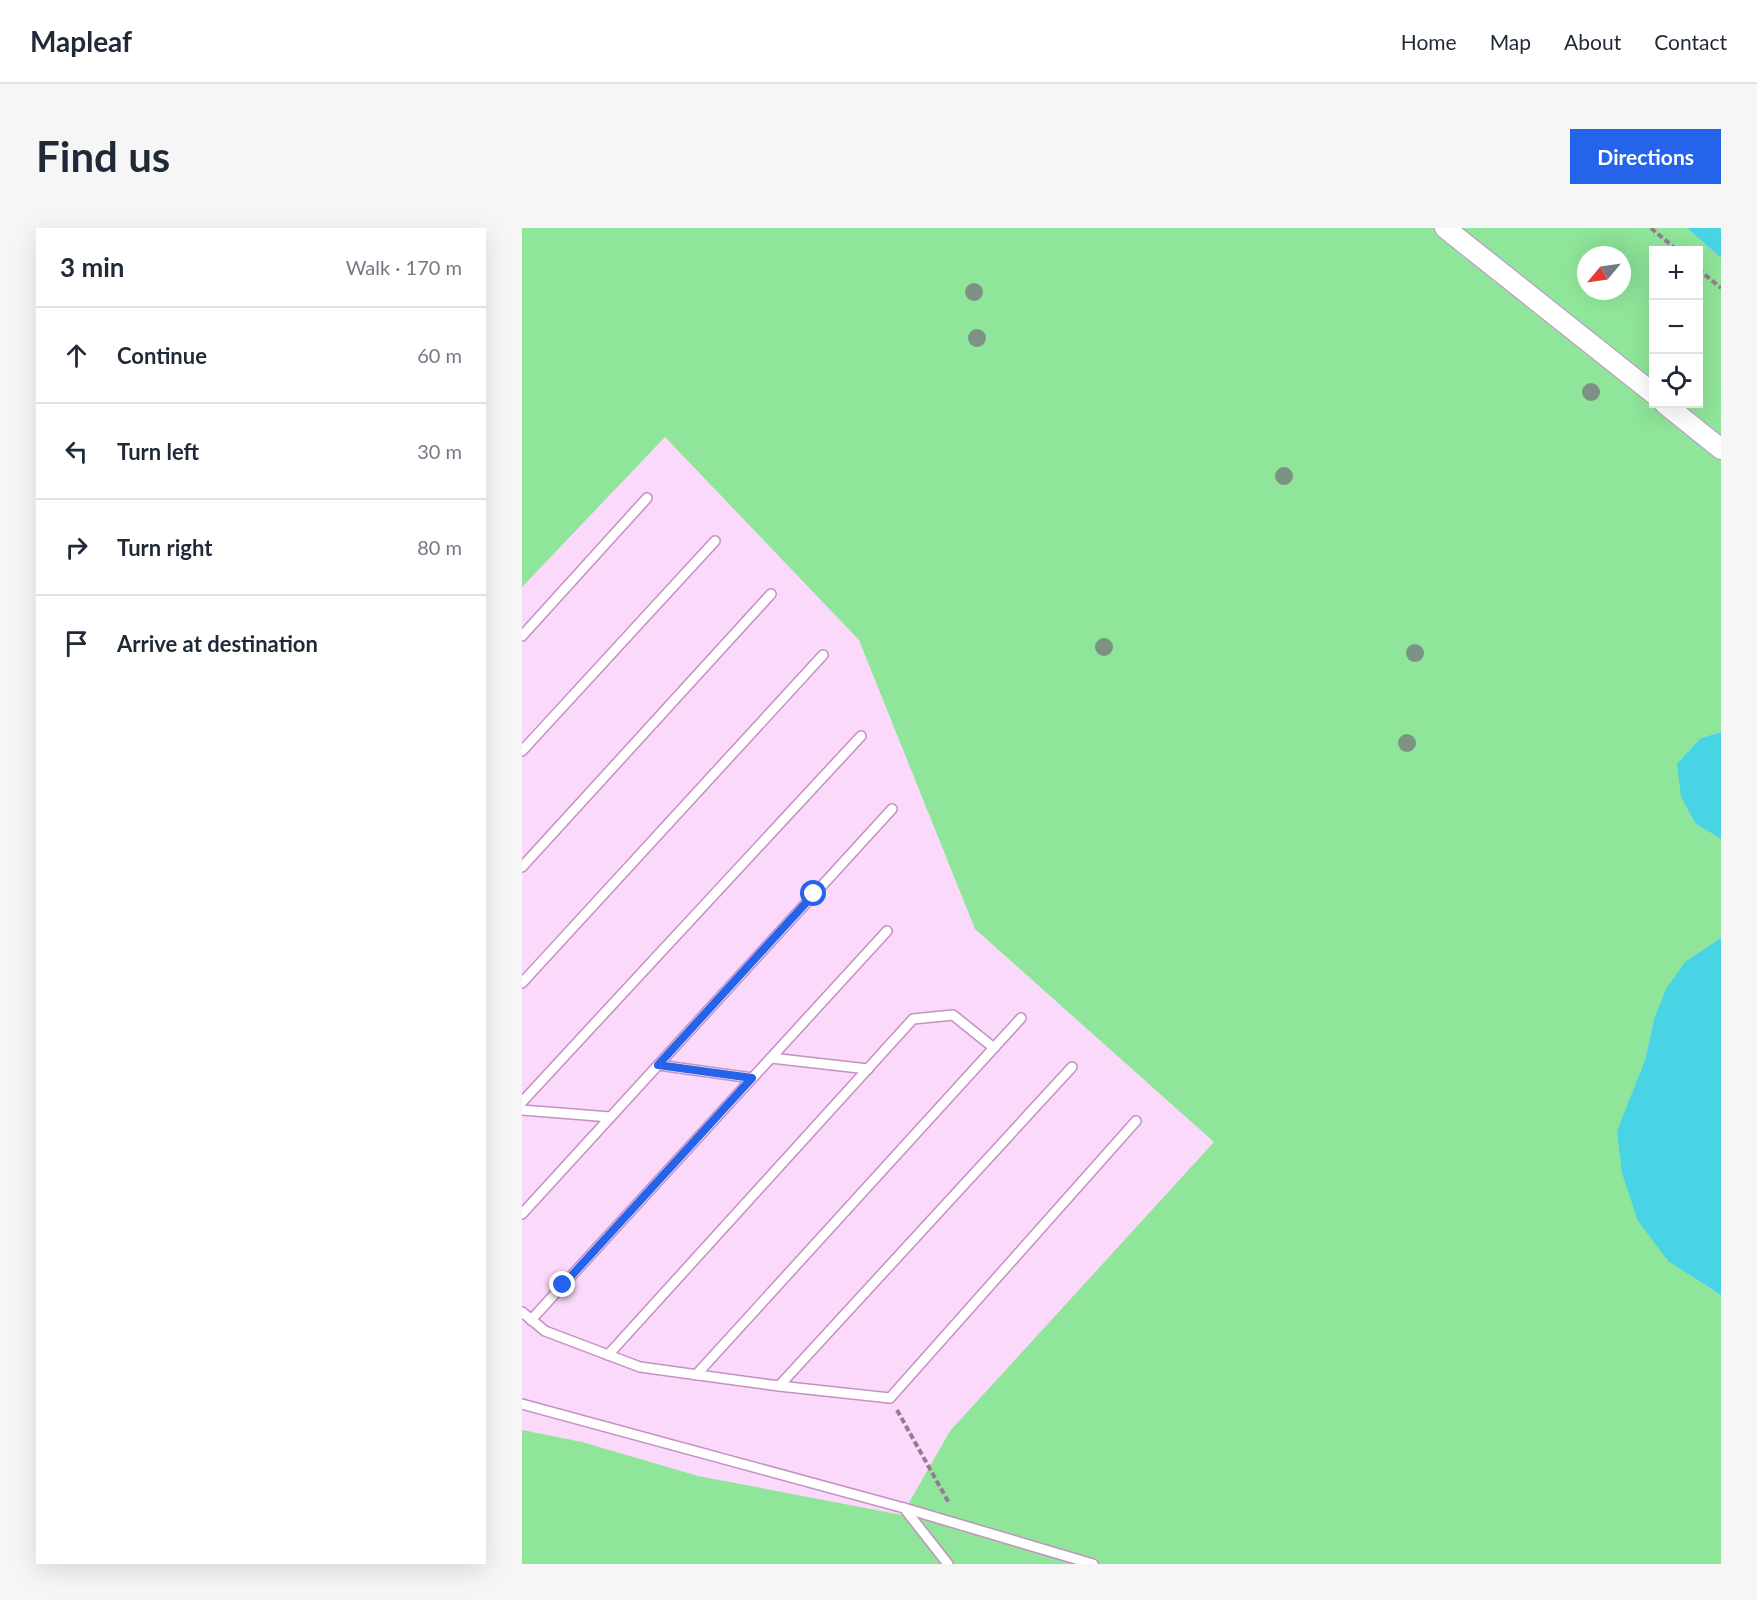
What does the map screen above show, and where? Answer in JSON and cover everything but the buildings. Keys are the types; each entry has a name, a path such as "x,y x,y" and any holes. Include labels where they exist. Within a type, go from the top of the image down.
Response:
{"street":[{"path":"1445,228 1649,391"},
{"path":"1670,408 1721,448"}],"lane":[{"path":"522,636 647,498"},
{"path":"522,751 715,541"},
{"path":"522,867 771,594"},
{"path":"522,983 823,655"},
{"path":"522,1102 861,736"},
{"path":"522,1214 892,809"},
{"path":"531,1320 887,931"},
{"path":"608,1355 913,1019 953,1015 994,1048"},
{"path":"696,1375 1021,1018"},
{"path":"771,1058 868,1069"},
{"path":"658,1065 752,1078"},
{"path":"779,1386 1072,1066"},
{"path":"522,1110 610,1117"},
{"path":"522,1312 545,1331 640,1367 890,1398 1136,1121"},
{"path":"522,1404 904,1508 1093,1564"},
{"path":"904,1508 948,1564"}],"path":[{"path":"1651,228 1672,246"},
{"path":"1703,273 1721,288"},
{"path":"890,1398 961,1525"}],"green space":[{"path":"522,228 1687,228 1721,258 1721,732 1701,738 1696,824 1721,839 1721,938 1654,1019 1645,1060 1617,1132 1669,1262 1721,1295 1721,1564 522,1564 522,1430 582,1442 698,1476 902,1515 950,1431 1214,1142 975,929 859,640 665,437 522,587"}],"water":[{"path":"1687,228 1721,228 1721,258"},
{"path":"1721,732 1721,839 1696,824 1681,797 1677,764 1701,738"},
{"path":"1721,938 1721,1295 1669,1262 1638,1221 1622,1173 1617,1131 1645,1060 1654,1019 1666,989 1685,962"}],"route":[{"path":"563,1285 752,1078 658,1065 814,894"}]}
